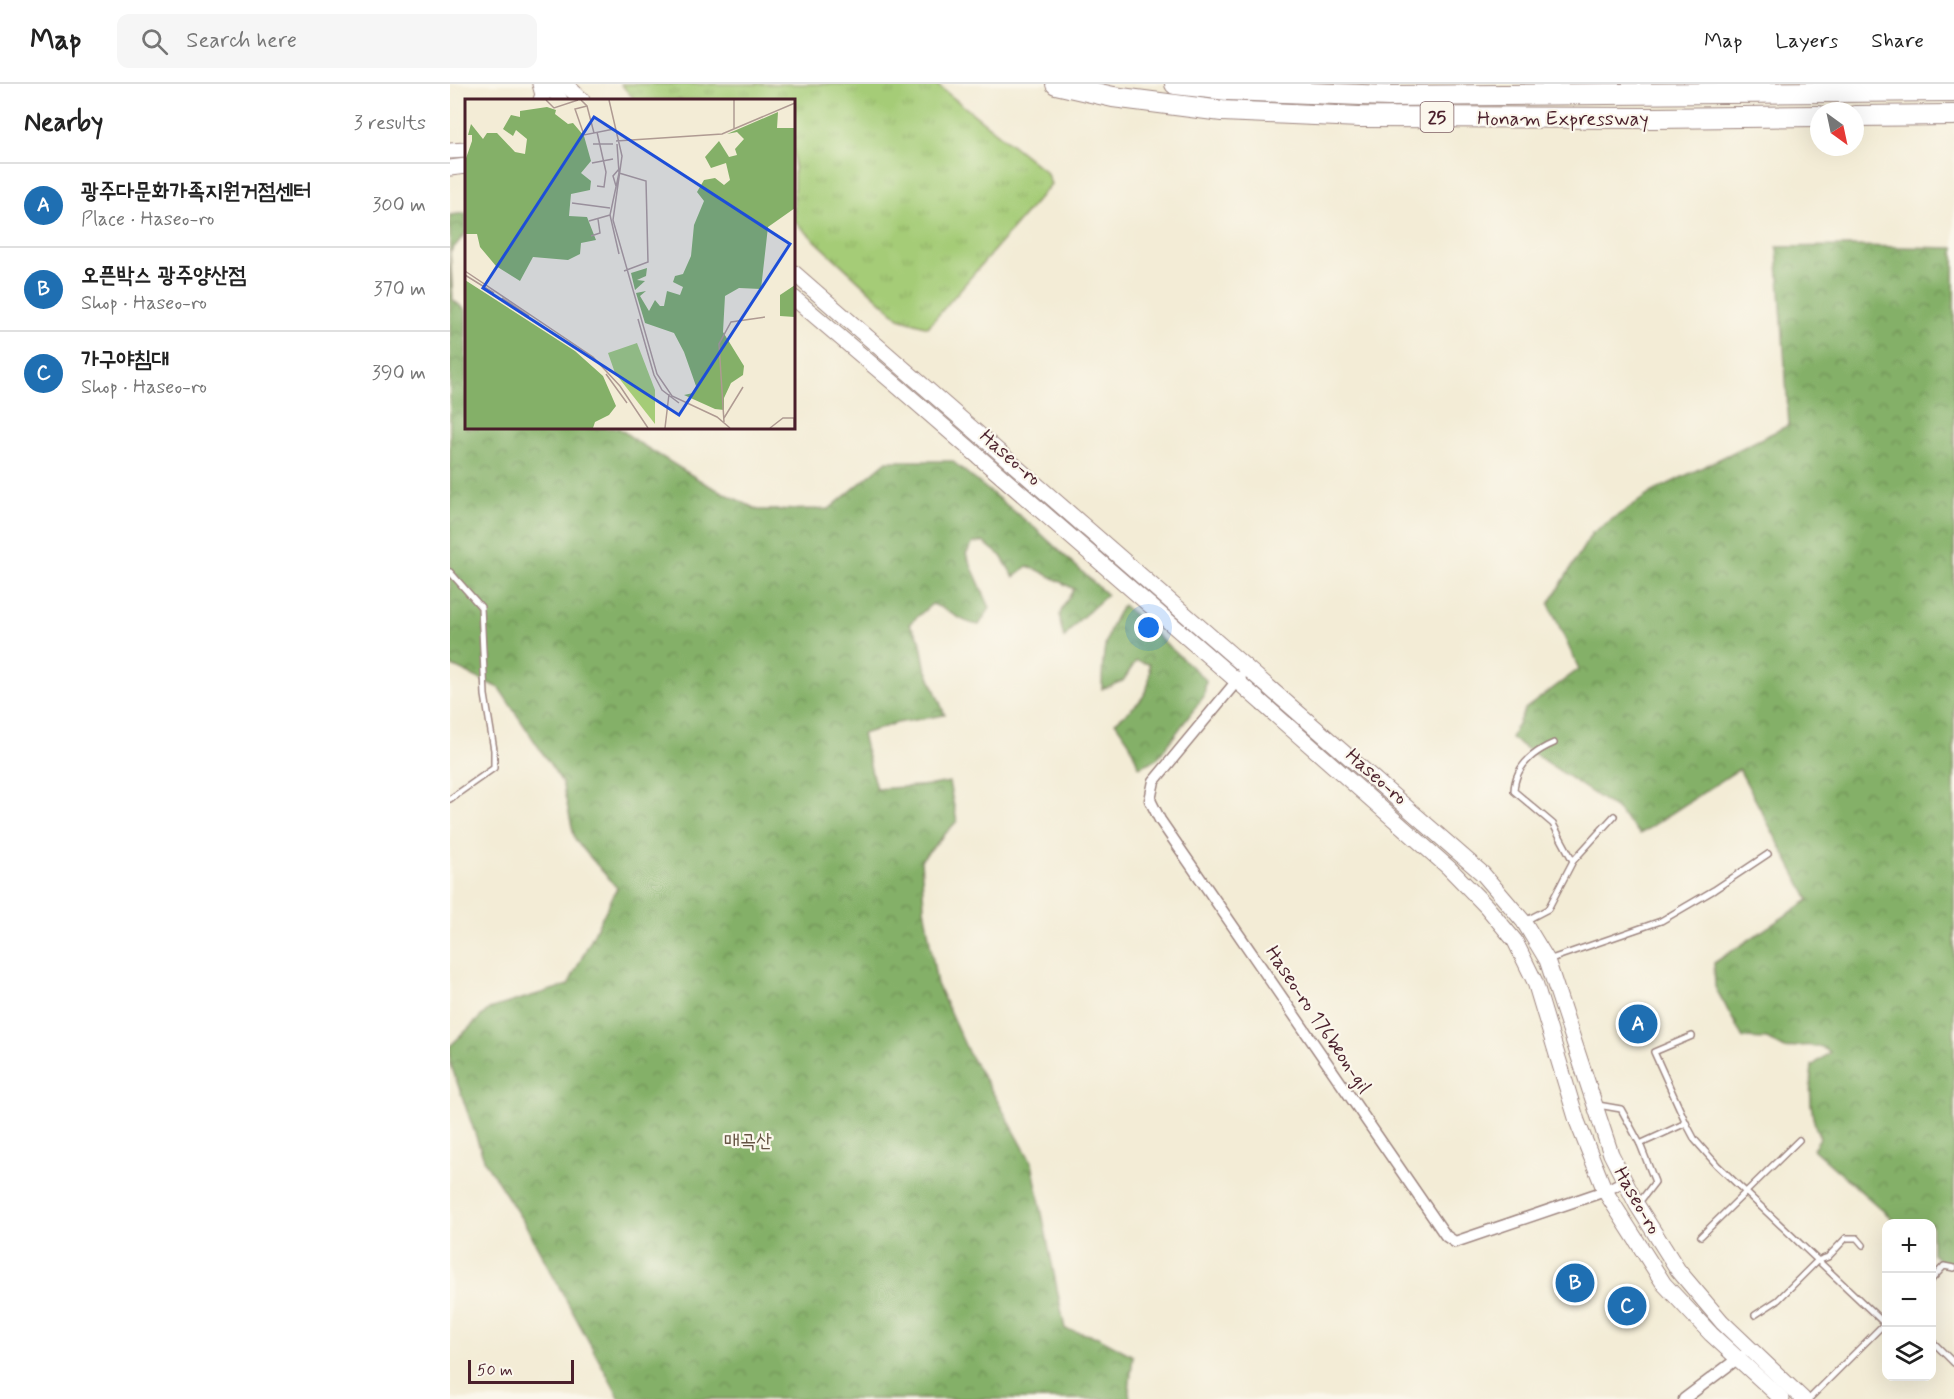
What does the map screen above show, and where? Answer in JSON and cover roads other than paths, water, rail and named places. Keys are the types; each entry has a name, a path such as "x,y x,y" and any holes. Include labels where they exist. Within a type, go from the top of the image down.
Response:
{"highway":[{"name":"Honam Expressway","path":"1056,84 1113,97 1222,111 1348,116 1653,118 1810,116"},
{"name":"Honam Expressway","path":"1175,84 1228,90 1388,96 1954,91"},
{"path":"1657,94 1760,84"},
{"path":"1864,116 1954,115"}],"main road":[{"path":"540,84 543,95 541,99"},
{"path":"550,84 559,99"},
{"path":"565,84 581,99"},
{"path":"450,152 465,150"},
{"path":"450,168 465,166"},
{"name":"Haseo-ro","path":"795,274 1483,874 1524,922 1546,960 1611,1154 1637,1205 1678,1270 1722,1322 1803,1399"},
{"name":"Haseo-ro","path":"795,299 1237,681 1449,868 1486,906 1515,941 1535,982 1576,1121 1605,1191 1664,1284 1711,1334 1782,1399"}],"street":[{"name":"Haseo-ro 176beon-gil","path":"1248,669 1154,780 1150,800 1160,820 1446,1236 1455,1242 1605,1191 1624,1181"},
{"path":"1684,1399 1739,1359 1749,1347"}],"lane":[{"path":"450,572 481,607 485,695 494,750 494,768 450,799"},
{"path":"1554,743 1539,749 1524,764 1515,781 1514,791 1553,824 1573,861"},
{"path":"1524,922 1548,909 1573,861 1614,816"},
{"path":"1546,960 1661,921 1714,890 1768,854"},
{"path":"1692,1036 1654,1052 1695,1140 1717,1165 1817,1261 1882,1319"},
{"name":"Haseo-ro","path":"1593,1104 1622,1109 1640,1144 1655,1182 1637,1205"},
{"name":"Haseo-ro","path":"1640,1144 1686,1124"},
{"path":"1701,1236 1799,1140"},
{"path":"1755,1315 1778,1300 1817,1261 1828,1257 1846,1238 1857,1238 1863,1245"},
{"path":"1936,1275 1944,1266 1954,1268"},
{"path":"1809,1399 1882,1327"},
{"path":"1936,1345 1954,1363"}],"place":[{"name":"광주다문화가족지원거점센터","path":"1638,1024"},
{"name":"오픈박스 광주양산점","path":"1575,1283"},
{"name":"가구야침대","path":"1627,1306"}],"park label":[{"name":"매곡산","path":"748,1140"}]}
